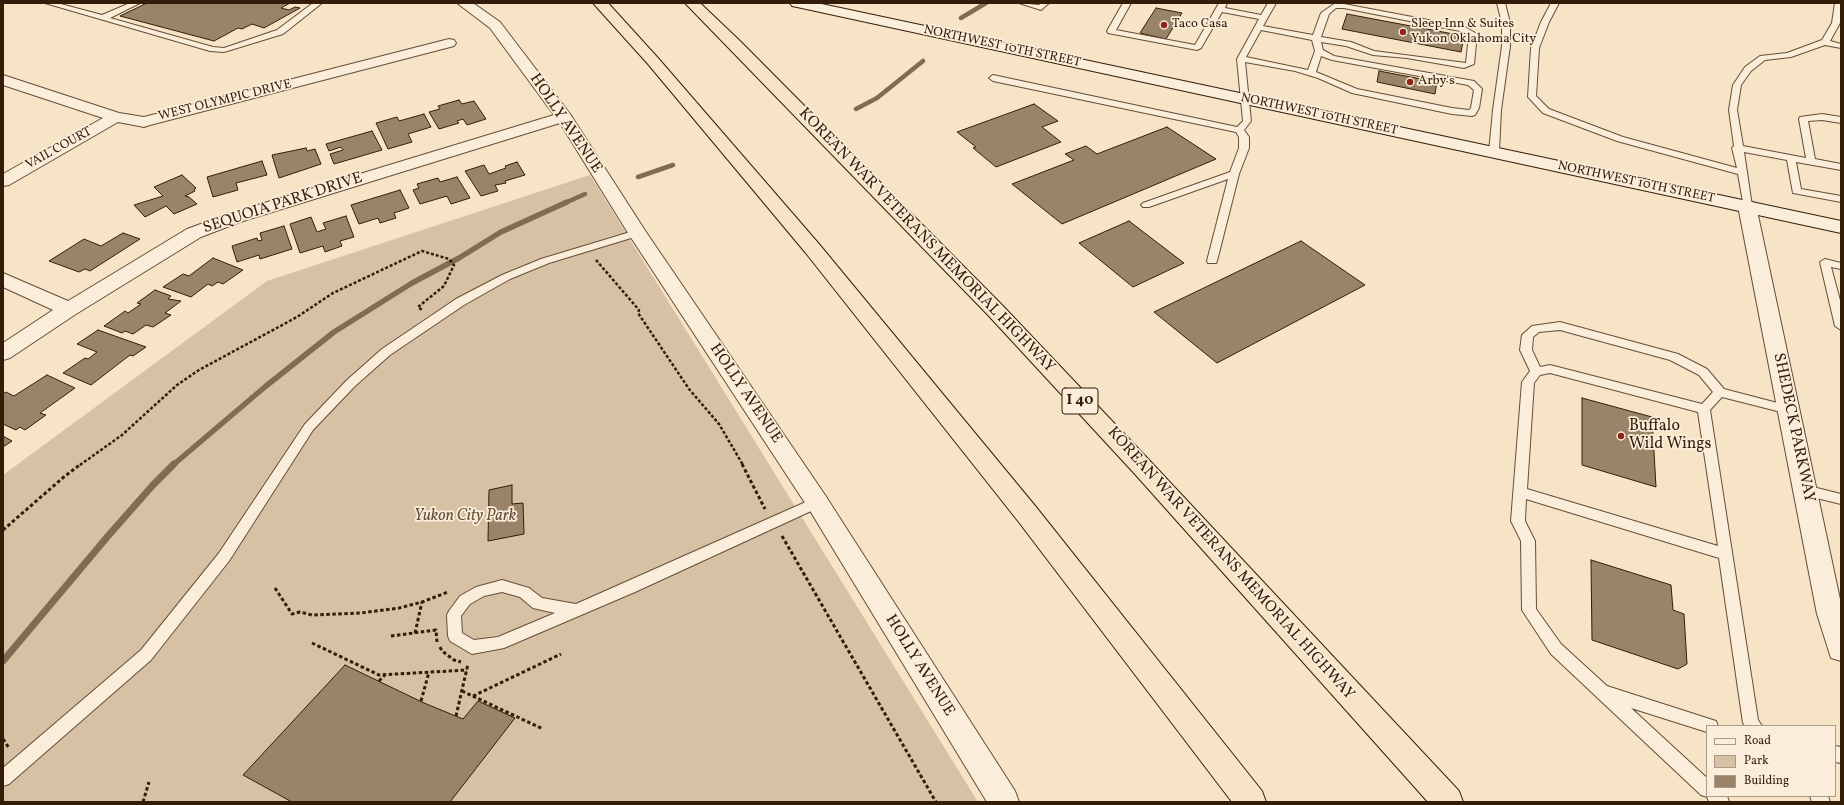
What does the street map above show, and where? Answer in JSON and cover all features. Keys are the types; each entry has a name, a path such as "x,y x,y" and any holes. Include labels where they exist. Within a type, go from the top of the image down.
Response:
{"highway":[{"path":"600,3 653,61 817,254 1027,514 1251,802"},
{"name":"KOREAN WAR VETERANS MEMORIAL HIGHWAY","path":"692,3 735,44 888,199 1006,322 1142,467 1448,802"}],"street":[{"name":"HOLLY AVENUE","path":"464,3 495,25 564,117 637,233 817,502 1004,802"},
{"name":"NORTHWEST 10TH STREET","path":"797,3 1841,227"},
{"name":"WEST OLYMPIC DRIVE","path":"3,80 116,118 144,122 449,43"},
{"name":"SEQUOIA PARK DRIVE","path":"3,353 69,309 194,233 234,218 564,117"},
{"name":"VAIL COURT","path":"3,181 116,118"},
{"name":"SHEDECK PARKWAY","path":"1747,206 1830,614 1841,649"},
{"path":"3,279 69,309"}],"lane":[{"path":"49,3 213,49 224,50 280,32 318,3"},
{"path":"103,18 136,3"},
{"path":"1023,3 1041,8 1045,3"},
{"path":"1127,3 1111,31 1197,48 1221,6 1263,18"},
{"path":"1240,130 1246,121 1241,59 1272,3"},
{"path":"1494,152 1497,110 1506,46 1506,23 1501,3"},
{"path":"1555,3 1545,22 1535,48 1532,97 1546,111 1620,139 1741,172"},
{"path":"1825,42 1836,23 1839,3"},
{"path":"1258,27 1316,39 1348,44 1373,53 1407,56 1464,66 1470,64 1473,34 1462,29 1336,5 1325,13 1316,39 1319,51 1311,73"},
{"path":"1747,206 1737,148 1733,110 1737,85 1748,68 1764,58 1788,54 1825,42 1841,46"},
{"path":"1241,59 1311,73 1355,91 1452,111 1472,113 1476,108 1478,89 1471,83 1332,58 1319,51"},
{"path":"993,78 1240,130 1244,137 1244,148 1234,174 1212,261"},
{"path":"1812,162 1803,118 1822,117 1841,120"},
{"path":"1737,148 1841,168"},
{"path":"1791,158 1796,191 1841,199"},
{"path":"1146,205 1234,174"},
{"path":"3,778 146,655 224,557 309,427 352,383 386,352 460,302 506,277 545,261 637,233"},
{"path":"1841,266 1825,262 1841,326"},
{"path":"1536,372 1526,350 1528,334 1536,329 1560,326 1674,356 1703,372 1720,392 1789,410"},
{"path":"1704,409 1550,369 1536,372 1528,382 1518,520 1528,541 1529,610 1556,649 1706,788"},
{"path":"1704,409 1720,392"},
{"path":"1704,409 1751,722 1753,725"},
{"path":"1805,490 1841,499"},
{"path":"1521,492 1726,554"},
{"path":"574,610 538,604 524,592 502,586 481,591 465,600 454,615 455,636 472,647 499,643 574,610 630,588 817,502"},
{"path":"1602,691 1707,725"}],"path":[{"path":"3,530 65,476 122,435 177,385 199,370 297,317 333,293 422,251 449,259 454,265 444,286 418,307 422,310"},
{"path":"591,255 639,310 638,313 689,389 719,424 741,462 767,513"},
{"path":"780,532 936,802"},
{"path":"275,588 292,614 300,612 312,615 361,613 399,608 422,602 452,590"},
{"path":"415,633 422,602"},
{"path":"312,643 379,675 467,670"},
{"path":"456,716 472,647"},
{"path":"473,696 561,654"},
{"path":"421,701 429,672"},
{"path":"379,681 385,675"},
{"path":"462,691 543,729"},
{"path":"3,739 11,752"},
{"path":"143,802 149,782"}],"green space":[{"name":"Yukon City Park","path":"590,175 978,802 3,802 3,475 267,281"}],"building":[{"path":"147,3 290,3 281,8 289,10 295,7 300,8 264,28 252,24 242,29 238,28 214,41 120,16"},
{"path":"1156,8 1182,13 1166,39 1140,33"},
{"name":"Sleep Inn & Suites Yukon Oklahoma City","path":"1347,14 1464,36 1461,52 1342,29"},
{"path":"1379,71 1437,82 1435,94 1377,82"},
{"path":"459,100 462,104 474,101 486,119 467,125 463,119 457,121 459,123 439,129 429,112 440,109 438,106"},
{"path":"1034,104 1058,121 1042,127 1061,142 996,167 973,148 976,147 957,132"},
{"path":"424,114 431,127 408,134 412,142 388,149 376,123 397,117 399,121"},
{"path":"1167,127 1216,159 1062,224 1012,184 1074,160 1065,154 1086,146 1097,154"},
{"path":"372,131 382,150 334,164 330,154 343,150 341,147 329,151 326,144"},
{"path":"306,148 307,151 315,149 321,164 279,178 272,155"},
{"path":"262,161 267,175 236,183 238,190 213,197 207,177"},
{"path":"517,162 525,175 505,181 506,183 495,185 498,191 481,196 465,171 484,165 489,174"},
{"path":"182,175 196,188 194,189 195,191 185,196 189,197 197,204 174,214 166,206 145,217 134,205 163,196 154,187"},
{"path":"457,177 470,198 451,204 447,196 420,204 413,190 419,188 417,184 438,178 440,182"},
{"path":"400,190 409,208 394,213 396,218 380,223 378,218 359,224 351,205"},
{"path":"346,216 354,237 340,241 342,246 325,252 323,246 300,253 290,224 311,217 317,232 326,229 323,223"},
{"path":"1129,221 1184,263 1133,287 1079,243"},
{"path":"284,226 292,249 260,259 259,255 237,262 232,246 257,238 258,241 262,240 260,233"},
{"path":"123,233 140,239 90,271 85,269 79,272 49,261 84,239 101,246"},
{"path":"1301,241 1365,285 1217,363 1154,312"},
{"path":"213,258 243,270 223,284 218,282 212,286 208,284 191,297 163,287 183,274 189,276"},
{"path":"155,290 171,296 168,299 181,301 165,313 171,315 153,327 146,325 133,334 125,331 122,333 104,326 125,311 128,313 141,304 137,303"},
{"path":"98,330 146,347 133,356 130,355 91,385 63,373 85,358 88,359 97,352 77,344"},
{"path":"47,375 75,388 40,413 46,415 25,430 20,427 16,430 3,424 3,394 6,392 14,396"},
{"path":"1582,398 1652,417 1656,487 1582,465"},
{"path":"3,436 12,441 3,447"},
{"path":"512,485 512,504 523,503 524,534 488,541 489,490"},
{"path":"1591,560 1671,585 1673,610 1684,614 1687,664 1678,669 1592,640"},
{"path":"345,665 424,703 463,719 478,701 515,718 450,802 292,802 243,775"}],"waterway":[{"path":"961,18 986,3"},
{"path":"856,109 877,98 923,61"},
{"path":"638,177 673,165"},
{"path":"565,203 585,194"},
{"path":"173,465 266,386 334,332 412,283 459,258 501,232 567,202"},
{"path":"3,661 108,536 153,485 173,465"}],"place":[{"name":"Taco Casa","path":"1164,25"},
{"name":"Sleep Inn & Suites Yukon Oklahoma City","path":"1403,32"},
{"name":"Arby's","path":"1410,82"},
{"name":"Buffalo Wild Wings","path":"1621,436"}]}
